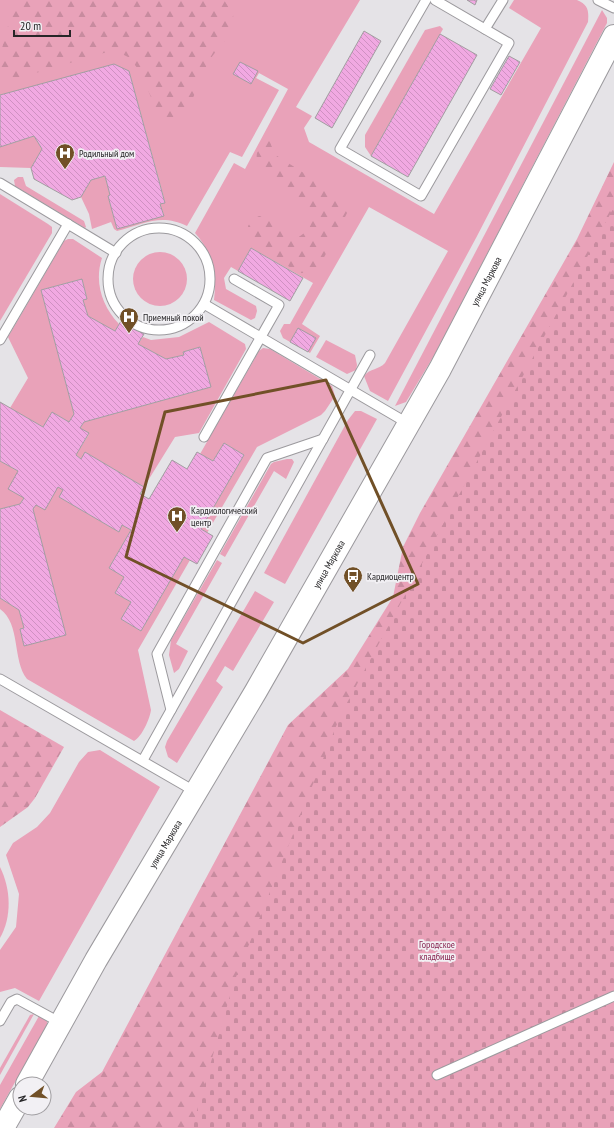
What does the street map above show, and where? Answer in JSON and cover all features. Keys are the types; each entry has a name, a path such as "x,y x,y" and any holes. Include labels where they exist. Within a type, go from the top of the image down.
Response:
{"street":[{"name":"улица Маркова","path":"32,1076 96,960 196,792 440,369 614,36"},
{"path":"3,1128 12,1112"}],"lane":[{"path":"426,0 340,149 420,196 509,43 435,0"},
{"path":"485,29 503,0"},
{"path":"598,0 614,8"},
{"path":"0,183 116,253"},
{"path":"0,340 68,224"},
{"path":"150,229 173,230 187,236 198,246 205,256 209,267 210,284 204,304 188,321 171,329 146,329 136,324 126,318 118,308 111,293 109,274 116,253 128,239 140,232 150,229"},
{"path":"204,437 279,305 234,279"},
{"path":"204,304 409,424"},
{"path":"143,760 370,355"},
{"path":"171,710 157,654 268,458 323,439"},
{"path":"0,680 143,760 196,792"},
{"path":"437,1075 614,996"},
{"path":"0,1021 11,1002 16,999 61,1023"}],"highlighted area":[{"path":"326,380 418,584 303,643 126,557 165,412"}],"green space":[{"path":"0,0 360,0 296,107 312,116 304,128 309,142 434,214 541,28 509,8 514,0 577,0 584,4 587,8 588,22 476,238 388,401 370,391 364,376 366,373 380,367 385,363 448,251 369,207 302,324 320,336 310,353 283,338 280,331 284,324 290,324 313,283 251,248 238,271 231,267 224,278 226,289 256,306 257,311 255,318 251,320 214,300 215,282 210,256 195,233 234,163 245,169 288,89 259,73 256,78 279,90 242,157 230,152 187,226 178,222 161,220 144,223 117,231 114,229 111,222 92,229 89,214 81,197 91,180 105,176 110,195 108,196 117,229 164,215 160,204 165,202 129,71 0,95"},
{"path":"18,0 224,0 233,14 234,30 216,51 208,64 189,104 183,111 173,117 161,120 140,72 130,58 114,50 22,77 7,78 0,67 0,59 6,33"},
{"path":"602,10 607,18 607,23 435,354 406,402 395,406"},
{"path":"440,26 443,29 371,156 365,147 365,135 425,30"},
{"path":"276,126 280,126 271,144 274,154 340,196 347,213 322,261 317,267 307,273 300,273 259,249 249,236 248,226 252,220 259,216 268,218 297,238 309,227 311,217 304,207 267,176 259,165 257,153 270,131"},
{"path":"34,136 42,149 31,168 0,167 0,147"},
{"name":"Городское кладбище","path":"614,162 614,1128 54,1128 76,1092 102,1072 288,725 348,669 393,597 403,547 420,513 577,239"},
{"path":"18,177 23,177 26,186 84,221 86,227 85,228 15,186 14,180"},
{"path":"0,194 52,227 52,233 0,321"},
{"name":"Городское кладбище","path":"614,207 614,1128 192,1128 234,982 341,714"},
{"path":"73,239 102,258 99,276 101,293 108,309 119,324 115,331 88,316 83,300 87,298 82,279 41,290 74,414 69,422 52,412 43,427 10,408 28,378 8,337 64,241"},
{"path":"160,252 170,254 179,260 185,269 187,279 185,289 179,298 170,304 160,306 150,304 141,298 135,289 133,279 135,269 141,260 150,254"},
{"path":"209,322 245,344 246,349 199,433 175,437 144,487 85,452 81,459 76,455 89,434 80,428 84,422 211,387 200,347 183,352 184,355 166,359 138,344 143,337 151,340 179,337"},
{"path":"326,340 355,355 357,365 356,370 347,374 316,357"},
{"path":"263,348 270,349 332,386 335,396 321,415 257,447 207,533 201,529 244,455 224,443 213,461 200,454 259,351"},
{"path":"355,411 361,411 377,419 285,584 264,573 348,420"},
{"path":"292,459 294,462 286,479 274,471 225,557 220,554 271,464"},
{"path":"0,461 18,471 24,498 20,504 0,509"},
{"path":"58,487 63,490 59,497 119,532 122,525 131,530 109,568 124,577 115,593 131,602 121,619 141,631 184,557 190,560 138,650 151,710 145,727 140,736 134,741 27,679 19,662 11,624 7,616 0,609 0,598 19,610 24,628 20,629 24,646 33,509"},
{"path":"217,560 222,563 176,644 188,651 179,669 174,673 169,655 171,640"},
{"path":"255,591 274,602 233,671 225,666 216,681 223,687 177,763 168,757 165,747 167,741"},
{"path":"0,710 64,747 35,798 28,807 0,827"},
{"path":"100,750 160,787 39,1001 15,988 0,992 0,950 16,927 19,894 6,855 13,843 37,827 50,813 79,762 88,752"},
{"path":"0,867 6,884 9,903 7,921 0,938"},
{"path":"34,1014 0,1075 0,1068 30,1015"},
{"path":"39,1016 47,1021 47,1025 18,1076 12,1076 12,1088 0,1109 0,1085"}],"building":[{"path":"467,0 477,0 475,5"},
{"path":"364,31 381,41 332,128 315,118"},
{"path":"440,34 477,55 408,177 371,156"},
{"path":"509,56 520,62 501,95 490,89"},
{"path":"240,62 258,71 251,84 233,74"},
{"path":"114,64 129,71 165,203 160,204 164,216 117,229 108,196 110,195 105,176 91,180 81,197 72,200 34,179 31,168 42,149 34,136 0,147 0,95"},
{"path":"251,248 303,278 290,301 238,271"},
{"path":"82,279 87,299 83,300 88,316 115,331 121,321 144,334 138,344 166,359 184,355 183,352 200,347 211,387 84,422 80,428 89,433 76,455 81,459 85,452 144,487 140,494 149,499 172,460 187,469 197,452 213,461 224,443 244,455 201,529 213,536 197,564 184,557 141,631 121,619 131,602 115,593 124,577 109,568 131,530 122,525 119,532 59,497 63,490 58,487 45,510 36,505 33,509 66,635 24,646 20,629 24,628 19,610 0,598 0,509 20,504 24,498 8,489 18,471 0,461 0,402 43,427 52,412 69,422 74,414 41,290"},
{"path":"298,328 316,338 308,352 290,342"}],"place":[{"name":"Родильный дом","path":"65,170"},
{"name":"Приемный покой","path":"129,334"},
{"name":"Кардиологический центр","path":"177,533"},
{"name":"Кардиоцентр","path":"353,593"}]}
